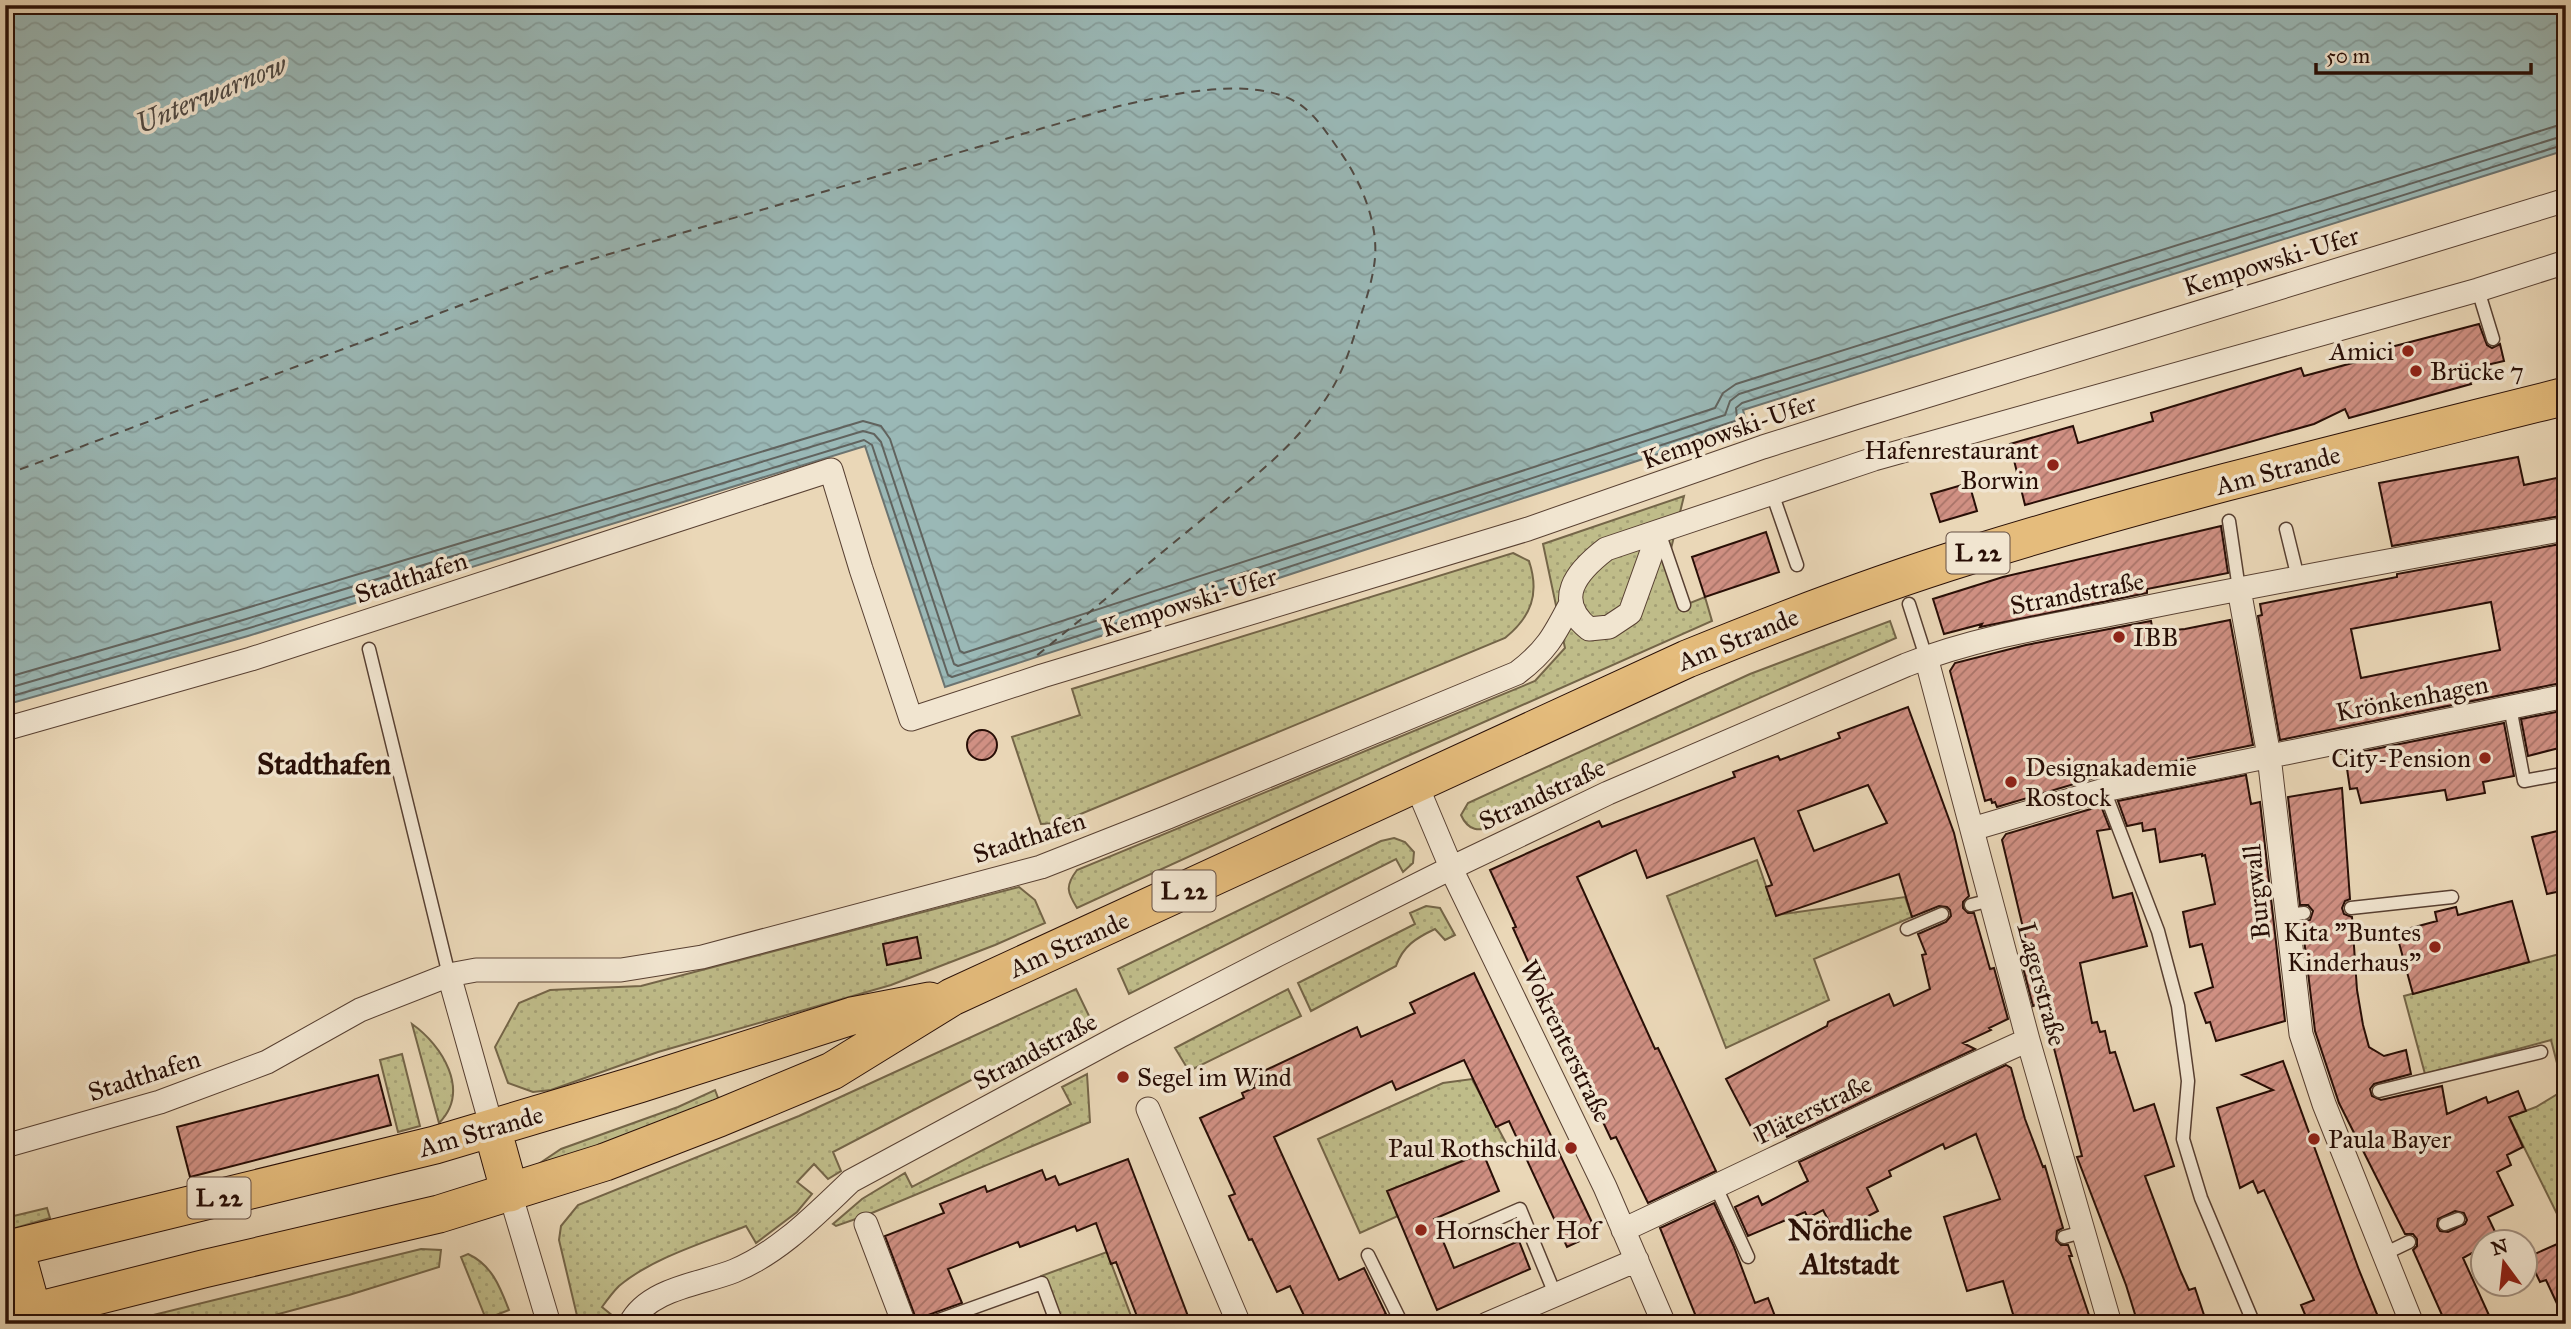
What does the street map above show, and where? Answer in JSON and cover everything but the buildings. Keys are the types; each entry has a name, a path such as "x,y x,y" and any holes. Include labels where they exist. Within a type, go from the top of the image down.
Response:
{"main road":[{"name":"Am Strande","path":"25,1318 216,1265 439,1214 605,1162 694,1128 832,1071 952,997 1687,659 1786,619 1903,577 2068,526 2566,396"},
{"name":"Am Strande","path":"10,1249 346,1168 639,1084 852,1016 952,997"},
{"path":"492,1128 510,1193"},
{"path":"10,1249 25,1318"}],"street":[{"name":"Kempowski-Ufer","path":"831,470 911,719 1042,676 1528,529 1763,447 1951,388 2566,200"},
{"path":"1660,532 1630,613 1609,627 1589,629 1577,619 1570,604 1570,594 1585,565 1606,549 1901,452 2478,290 2566,262"},
{"name":"Stadthafen","path":"5,729 251,659 831,470"},
{"name":"Strandstraße","path":"629,1324 632,1318 657,1298 682,1287 734,1271 762,1256 794,1233 851,1181 1277,955 1608,793 1926,657 1998,637 2239,589 2566,529"},
{"name":"Burgwall","path":"2239,589 2295,914 2301,1034 2331,1102 2384,1254 2413,1324"},
{"name":"Stadthafen","path":"5,1146 160,1102 267,1062 360,1010 449,975 486,970 621,970 702,957 1041,867 1517,673 1539,656 1553,638 1570,604"},
{"name":"Lagerstraße","path":"1926,657 1972,829 1981,902 2028,1040 2073,1235 2110,1324"},
{"name":"Krönkenhagen","path":"1972,829 2104,790 2566,696"},
{"name":"Wokrenterstraße","path":"1416,784 1451,868 1605,1187 1664,1324"},
{"path":"449,975 492,1128"},
{"name":"Pläterstraße","path":"1623,1230 1898,1098 2028,1040"},
{"path":"1148,1110 1239,1324"},
{"path":"510,1193 549,1324"},
{"path":"866,1224 904,1324"},
{"path":"1487,1324 1637,1260"}],"lane":[{"path":"2478,290 2493,339"},
{"path":"1772,493 1797,565"},
{"name":"Burgwall","path":"2230,521 2239,589"},
{"path":"2286,529 2298,578"},
{"path":"1660,532 1684,605"},
{"path":"1909,604 1926,657"},
{"path":"369,649 449,975"},
{"path":"2510,708 2524,781 2562,774"},
{"path":"2104,790 2158,931 2178,1006 2188,1080 2183,1139 2201,1198 2254,1324"},
{"path":"2351,908 2452,897"},
{"path":"1907,929 1942,914"},
{"path":"2379,1091 2541,1052"},
{"path":"1716,1187 1748,1257"},
{"path":"1465,1233 1520,1209 1555,1294"},
{"path":"2445,1224 2458,1219"},
{"path":"2384,1254 2409,1242"},
{"path":"1368,1255 1402,1324"},
{"path":"928,1324 1042,1283 1057,1324"}],"shaded area":[{"path":"1684,496 1667,565 1680,607 1705,597 1712,621 1403,758 1077,908 1069,889 1077,870 1535,681 1565,648 1543,544"},
{"path":"1513,553 1529,561 1534,584 1527,613 1505,638 1059,823 1041,824 1012,737 1080,715 1072,689"},
{"path":"1890,621 1896,638 1491,816 1494,826 1475,829 1467,824 1461,815 1468,803 1750,674"},
{"path":"1394,838 1405,842 1414,852 1413,863 1403,872 1396,859 1129,994 1118,969 1381,841"},
{"path":"1757,860 1776,915 1905,897 1912,917 1814,959 1829,1000 1726,1048 1667,896"},
{"path":"1019,887 1035,900 1045,923 891,985 658,1052 551,1090 533,1092 508,1083 495,1047 519,1003 550,990 641,986"},
{"path":"1426,906 1440,908 1455,935 1445,940 1435,929 1428,932 1406,948 1396,966 1311,1011 1298,983 1415,924 1410,913"},
{"path":"2566,950 2565,1230 2509,1117 2536,1107 2564,1090 2551,1040 2425,1074 2404,996"},
{"path":"1076,989 1090,1018 833,1152 841,1171 828,1179 814,1164 797,1182 812,1194 797,1212 756,1243 746,1226 663,1259 632,1276 612,1293 602,1307 613,1316 609,1324 579,1324 559,1240 561,1226 578,1205 799,1116"},
{"path":"1288,989 1301,1016 1189,1071 1175,1048"},
{"path":"412,1024 433,1044 449,1069 452,1097 448,1110 439,1123"},
{"path":"402,1054 420,1126 398,1132 380,1060"},
{"path":"1087,1074 1090,1122 867,1215 836,1226 833,1224 862,1199 905,1173 912,1187 1071,1104 1062,1087"},
{"path":"1472,1079 1506,1143 1388,1191 1398,1216 1360,1233 1318,1139 1443,1083"},
{"path":"715,1090 720,1103 610,1144 537,1165 561,1149 678,1107"},
{"path":"47,1208 50,1218 5,1231 5,1218"},
{"path":"421,1249 441,1250 439,1267 275,1315 200,1322 130,1324 129,1321"},
{"path":"1107,1252 1134,1324 1057,1324 1041,1276"},
{"path":"468,1254 489,1270 509,1310 486,1319 461,1257"}],"water":[{"name":"Unterwarnow","path":"5,5 2566,5 2566,150 1743,410 1747,425 945,687 865,446 248,636 5,705"}],"ferry route":[{"path":"5,475 558,269 1119,106 1185,93 1233,88 1277,94 1296,102 1321,125 1348,164 1367,203 1374,230 1375,258 1371,283 1342,369 1318,410 1292,442 1247,483 1035,657"}],"place":[{"name":"Amici","path":"2408,351"},
{"name":"Brücke 7","path":"2416,371"},
{"name":"Hafenrestaurant Borwin","path":"2053,465"},
{"name":"IBB","path":"2119,637"},
{"name":"City-Pension","path":"2485,758"},
{"name":"Designakademie Rostock","path":"2011,782"},
{"name":"Kita \"Buntes Kinderhaus\"","path":"2435,947"},
{"name":"Segel im Wind","path":"1123,1077"},
{"name":"Paula Bayer","path":"2314,1139"},
{"name":"Paul Rothschild","path":"1571,1148"},
{"name":"Hornscher Hof","path":"1421,1230"}],"district":[{"name":"Stadthafen","path":"324,764"},
{"name":"Nördliche Altstadt","path":"1850,1247"}]}
